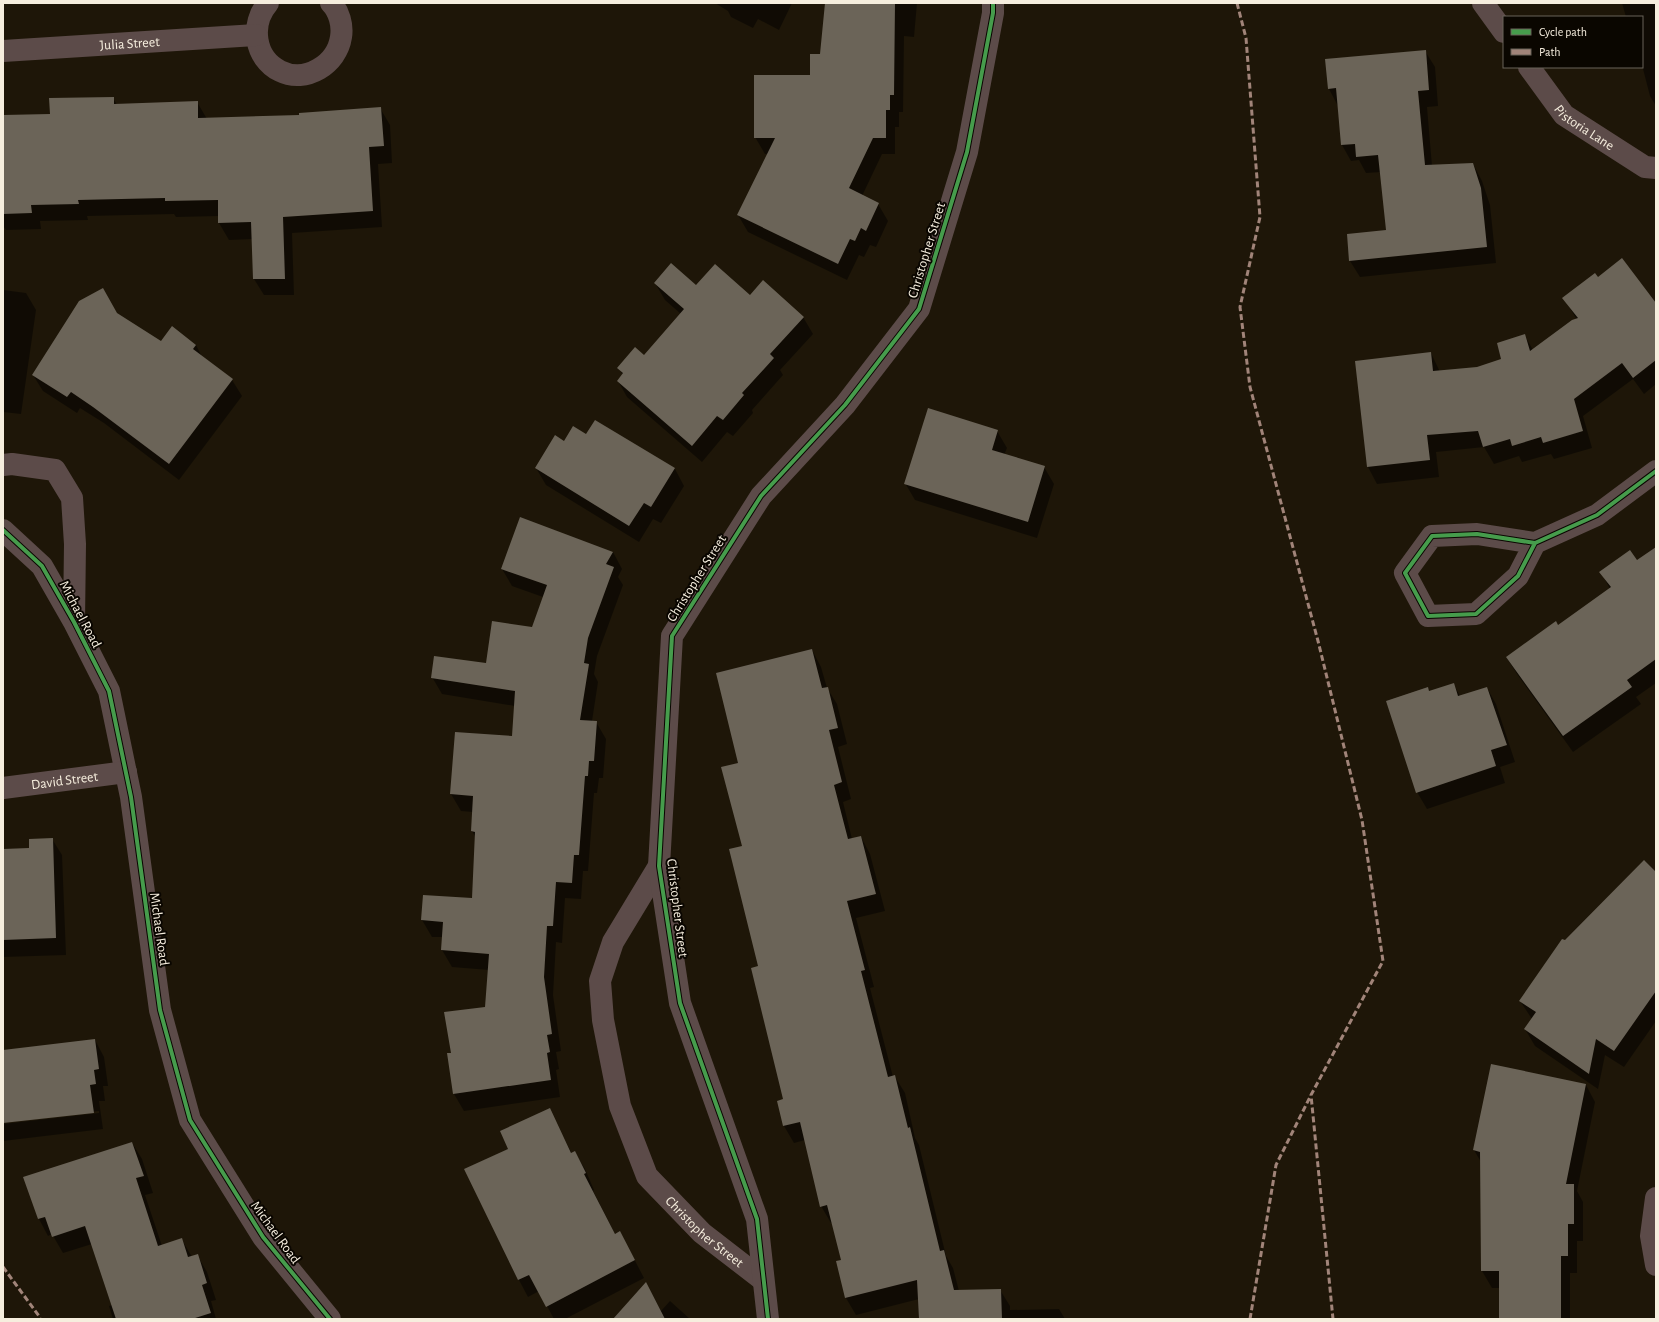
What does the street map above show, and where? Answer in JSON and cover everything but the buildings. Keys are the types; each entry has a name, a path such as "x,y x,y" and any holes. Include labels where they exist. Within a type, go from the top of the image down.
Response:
{"street":[{"path":"268,3 262,9 257,21 256,35 260,49 268,61 280,71 294,75 309,74 323,68 333,58 340,45 342,30 339,17 331,3"},
{"name":"Christopher Street","path":"768,1319 757,1219 680,1003 659,866 672,636 761,496 845,405 919,309 967,152 993,13 992,3"},
{"path":"1483,3 1503,31"},
{"name":"Julia Street","path":"3,51 256,35"},
{"name":"Pistoria Lane","path":"1530,68 1564,115 1645,167 1656,168"},
{"name":"Michael Road","path":"3,465 12,464 55,470 72,498 74,544 74,622"},
{"path":"1535,542 1518,576 1476,614 1428,616 1405,573 1432,536 1477,534 1535,542 1597,515 1656,471"},
{"name":"Michael Road","path":"3,530 42,566 74,622 109,691 131,797 160,1010 190,1120 263,1237 330,1319"},
{"name":"David Street","path":"3,788 126,772"},
{"name":"Christopher Street","path":"659,866 613,942 600,981 603,1020 620,1106 647,1176 702,1233 763,1280"},
{"path":"1656,1198 1651,1236 1656,1265"}],"marked path":[{"path":"1237,3 1246,38 1260,217 1240,307 1250,387 1318,641 1362,820 1383,961 1311,1095 1333,1319"},
{"path":"1250,1319 1276,1165 1311,1095"},
{"path":"3,1267 40,1319"}],"cycle path":[{"path":"768,1319 757,1219 680,1003 659,866 672,636 761,496 845,405 919,309 967,152 993,13 993,3"},
{"path":"1535,543 1518,576 1476,614 1428,616 1405,573 1432,536 1477,534 1535,543 1597,515 1656,471"},
{"path":"3,530 42,566 74,622 109,691 131,797 160,1010 190,1120 263,1237 330,1319"}]}
